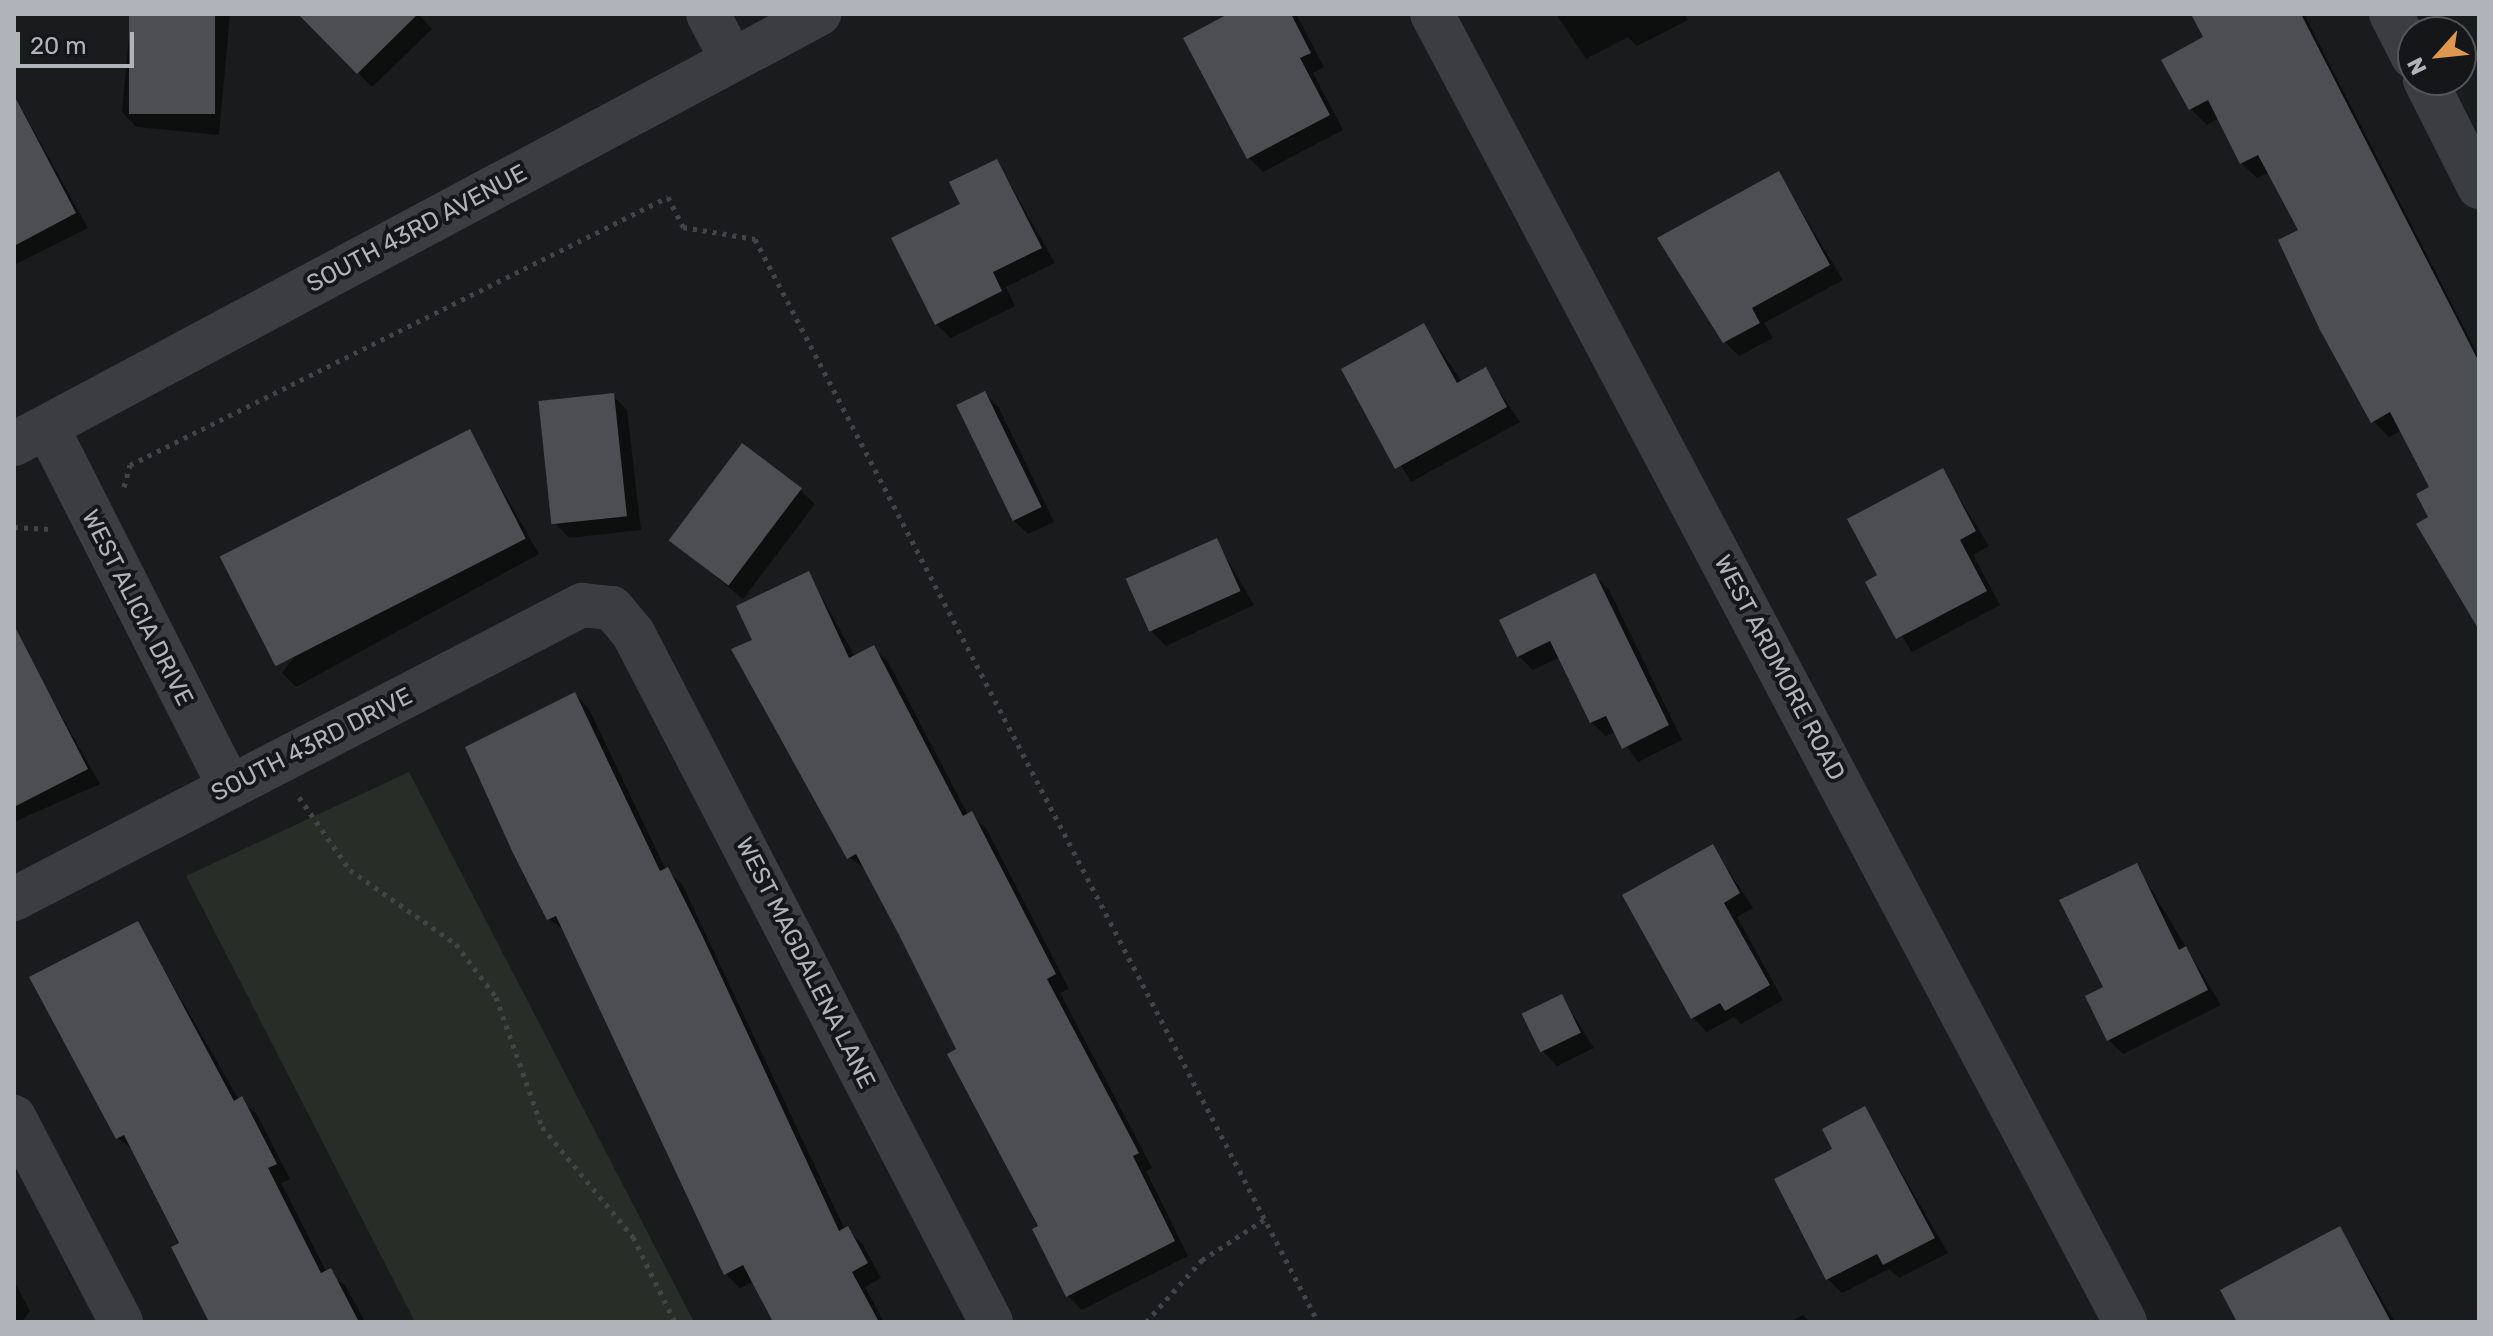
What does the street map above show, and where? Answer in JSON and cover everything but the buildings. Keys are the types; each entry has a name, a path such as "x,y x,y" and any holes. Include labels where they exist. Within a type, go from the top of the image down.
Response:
{"street":[{"path":"708,14 732,60"},
{"name":"SOUTH 43RD AVENUE","path":"31,435 819,14"},
{"name":"WEST ARDMORE ROAD","path":"1432,14 2125,1322"},
{"path":"2433,96 2479,187"},
{"name":"WEST ALICIA DRIVE","path":"31,435 87,511 230,787"},
{"name":"SOUTH 43RD DRIVE","path":"14,899 582,605 612,608"},
{"name":"WEST MAGDALENA LANE","path":"612,608 633,633 991,1322"},
{"path":"14,1117 121,1322"}],"path":[{"path":"14,527 50,530 123,491 130,465 668,197 683,227 755,239 1318,1322"},
{"path":"299,797 350,870 456,944 496,997 542,1127 633,1237 675,1322"},
{"path":"1146,1322 1202,1260 1265,1219"}],"shaded area":[{"path":"409,772 694,1322 415,1322 186,876"}]}
